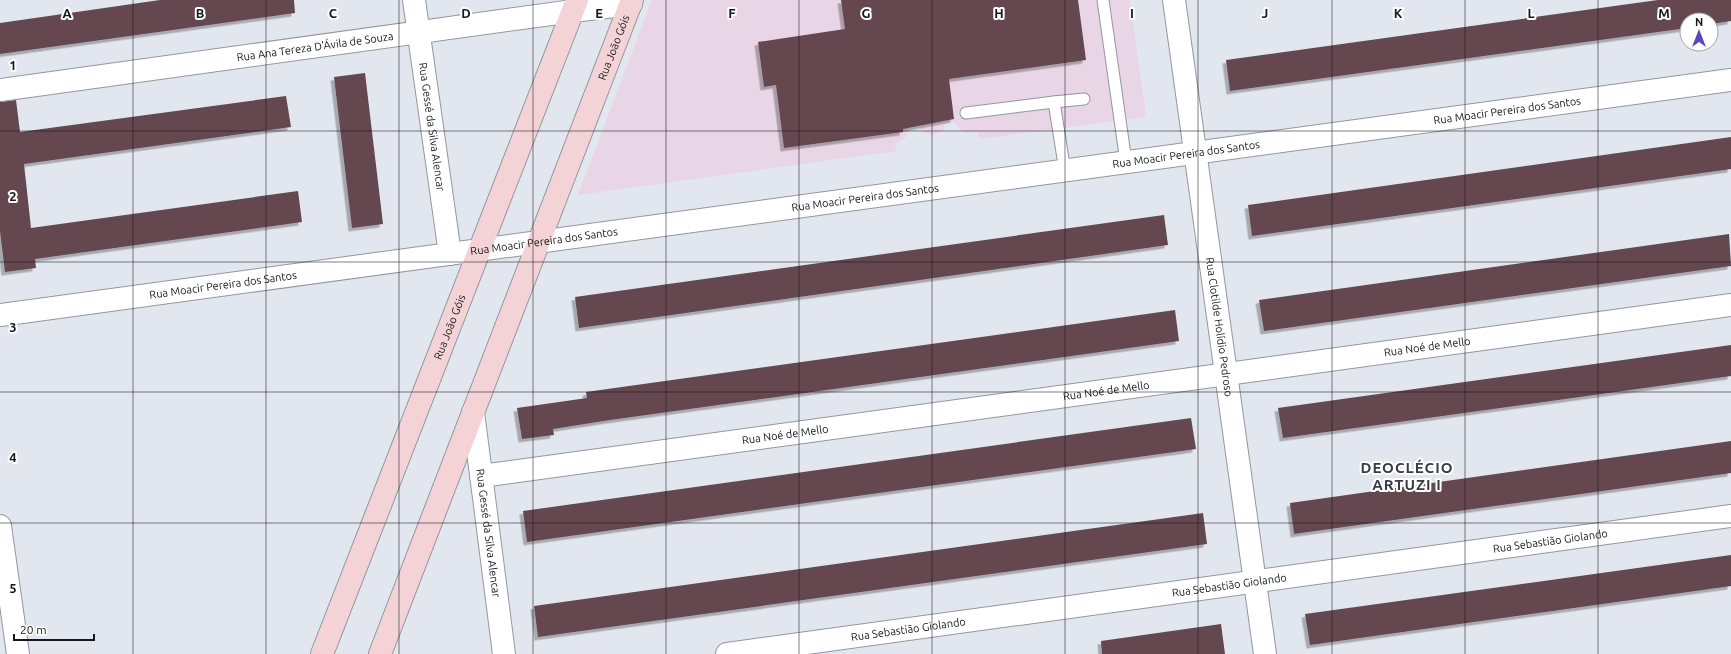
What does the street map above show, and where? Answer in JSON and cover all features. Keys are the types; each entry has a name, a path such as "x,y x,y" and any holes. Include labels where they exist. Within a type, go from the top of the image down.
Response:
{"street":[{"name":"Rua Gessé da Silva Alencar","path":"414,0 450,254"},
{"name":"Rua Clotilde Holídio Pedroso","path":"1174,0 1265,654"},
{"name":"Rua Ana Tereza D'Ávila de Souza","path":"0,90 419,33 575,5 631,2"},
{"name":"Rua João Góis","path":"380,654 631,2"},
{"name":"Rua João Góis","path":"322,654 575,5"},
{"name":"Rua Moacir Pereira dos Santos","path":"0,315 1731,80"},
{"name":"Rua Noé de Mello","path":"481,476 1731,306"},
{"name":"Rua Gessé da Silva Alencar","path":"473,412 504,654"},
{"name":"Rua Sebastião Giolando","path":"727,654 1731,516"},
{"path":"1,537 18,654"}],"lane":[{"path":"1103,0 1126,162"},
{"path":"966,113 1084,99"},
{"path":"1054,102 1065,171"}],"shaded area":[{"path":"652,0 1130,0 1146,117 980,139 978,132 967,133 962,131 954,122 945,123 943,130 934,135 924,133 919,126 909,128 905,138 895,143 896,151 578,195"}],"building":[{"path":"160,0 294,0 295,13 0,54 0,23"},
{"path":"841,0 1078,0 1086,60 949,79 954,119 903,129 903,132 784,148 776,85 764,87 758,42 845,29"},
{"path":"1658,0 1731,0 1731,21 1719,23 1719,12 1679,12 1679,29 1230,91 1226,60"},
{"path":"365,73 383,224 352,228 334,77"},
{"path":"286,96 291,127 24,164 31,228 298,191 302,222 35,259 36,268 5,272 0,231 0,102 16,100 20,132"},
{"path":"1731,137 1731,169 1252,236 1248,205"},
{"path":"1164,215 1168,245 579,328 575,297"},
{"path":"1729,234 1731,266 1264,331 1259,300"},
{"path":"1175,310 1179,341 610,420 553,429 554,435 522,439 517,408 587,398 586,392"},
{"path":"1731,345 1731,376 1283,438 1278,408"},
{"path":"1191,418 1196,449 527,542 523,511"},
{"path":"1731,441 1731,473 1294,534 1290,503"},
{"path":"1203,513 1207,544 538,637 534,606"},
{"path":"1731,555 1731,586 1310,645 1305,614"},
{"path":"1221,624 1225,654 1102,654 1101,641"}],"district":[{"name":"DEOCLÉCIO ARTUZI I","path":"1407,476"}]}
